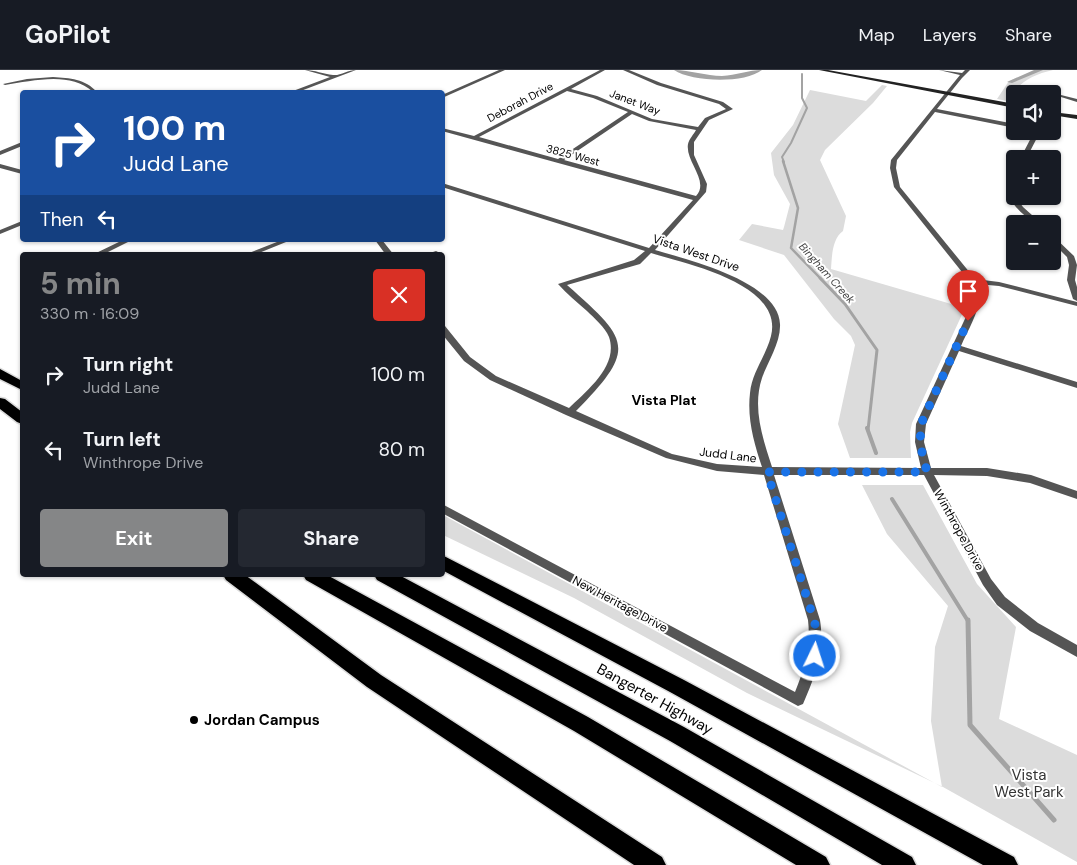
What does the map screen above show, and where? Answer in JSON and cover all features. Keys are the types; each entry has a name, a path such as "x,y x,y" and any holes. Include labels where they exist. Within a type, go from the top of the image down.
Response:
{"highway":[{"path":"0,373 20,381"},
{"path":"0,373 20,385"},
{"path":"0,401 20,412"},
{"path":"0,401 20,417"},
{"path":"445,564 762,732 1006,865"},
{"path":"235,577 374,681 654,865"},
{"path":"316,577 572,719 818,865"},
{"name":"Bangerter Highway","path":"387,577 677,734 904,865"}],"main road":[{"path":"821,70 1006,104"},
{"path":"1061,115 1077,118"}],"street":[{"path":"307,70 335,77"},
{"path":"301,90 354,70"},
{"path":"445,96 502,70"},
{"name":"Deborah Drive","path":"474,138 603,70"},
{"path":"569,413 606,374 615,352 613,336 562,284 637,262 698,200 703,192 704,184 690,148 694,136 707,119 730,109 721,103 659,84 625,70"},
{"path":"941,70 963,74"},
{"path":"968,70 894,160 892,168 894,178 904,195 973,281 999,284 1077,304"},
{"path":"5,84 36,79 70,79 89,85 93,90"},
{"name":"Janet Way","path":"566,89 651,120 698,129"},
{"path":"1063,96 1077,101"},
{"path":"934,110 1006,124"},
{"path":"558,161 630,113"},
{"name":"3825 West","path":"445,130 698,200"},
{"path":"0,153 20,145"},
{"path":"0,166 20,171"},
{"name":"Vista West Drive","path":"445,185 735,278 762,297 770,307 776,325 776,335 756,383 753,403 756,432 818,637 815,656 798,700"},
{"path":"1020,205 1030,215"},
{"path":"0,232 20,223"},
{"path":"103,252 125,242"},
{"path":"256,252 283,242"},
{"path":"380,242 388,252"},
{"path":"1061,246 1070,256 1073,265 1071,280 1077,299"},
{"name":"Winthrope Drive","path":"973,281 977,298 921,424 919,433 921,456 927,472 987,582 1001,601 1034,627 1077,651"},
{"name":"Judd Lane","path":"445,332 459,350 480,370 513,388 669,456 696,464 719,469 767,472 1001,474 1045,483 1077,495"},
{"path":"956,347 1077,385"},
{"name":"New Heritage Drive","path":"445,510 798,700"}],"green space":[{"path":"1036,70 1053,70 1039,74 1020,85 1006,85 1009,81"},
{"path":"882,85 887,86 873,103 825,150 820,160 846,216 843,231 837,238 832,253 831,269 965,308 912,423 910,432 911,458 850,458 838,424 855,345 851,336 834,319 784,255 739,240 752,224 783,230 790,204 774,175 771,153 793,125 810,90 866,101"},
{"path":"1006,86 1006,101 997,99"},
{"name":"Vista West Park","path":"862,485 923,485 977,584 1016,627 999,719 1077,755 1077,862 942,786 931,721 935,647 948,606 887,534"},
{"path":"445,516 935,783 747,693 574,598 445,536"}],"waterway":[{"path":"677,70 695,75 719,78 742,76 759,70"},
{"path":"1010,82 1040,70"},
{"name":"Bingham Creek","path":"784,162 782,157 791,143 807,108 802,98 802,74"},
{"name":"Bingham Creek","path":"783,161 798,208 791,248 822,280"},
{"name":"Bingham Creek","path":"820,278 845,304 877,350 868,430"},
{"name":"Bingham Creek","path":"867,428 876,453"},
{"name":"Bingham Creek","path":"892,499 968,621"},
{"name":"Bingham Creek","path":"968,620 970,725 1054,820"}],"place":[{"name":"Jordan Campus","path":"194,720"}],"district":[{"name":"Vista Plat","path":"664,400"}],"route":[{"path":"815,656 818,637 814,620 767,472 927,472 921,456 919,433 921,424 968,321"}]}
